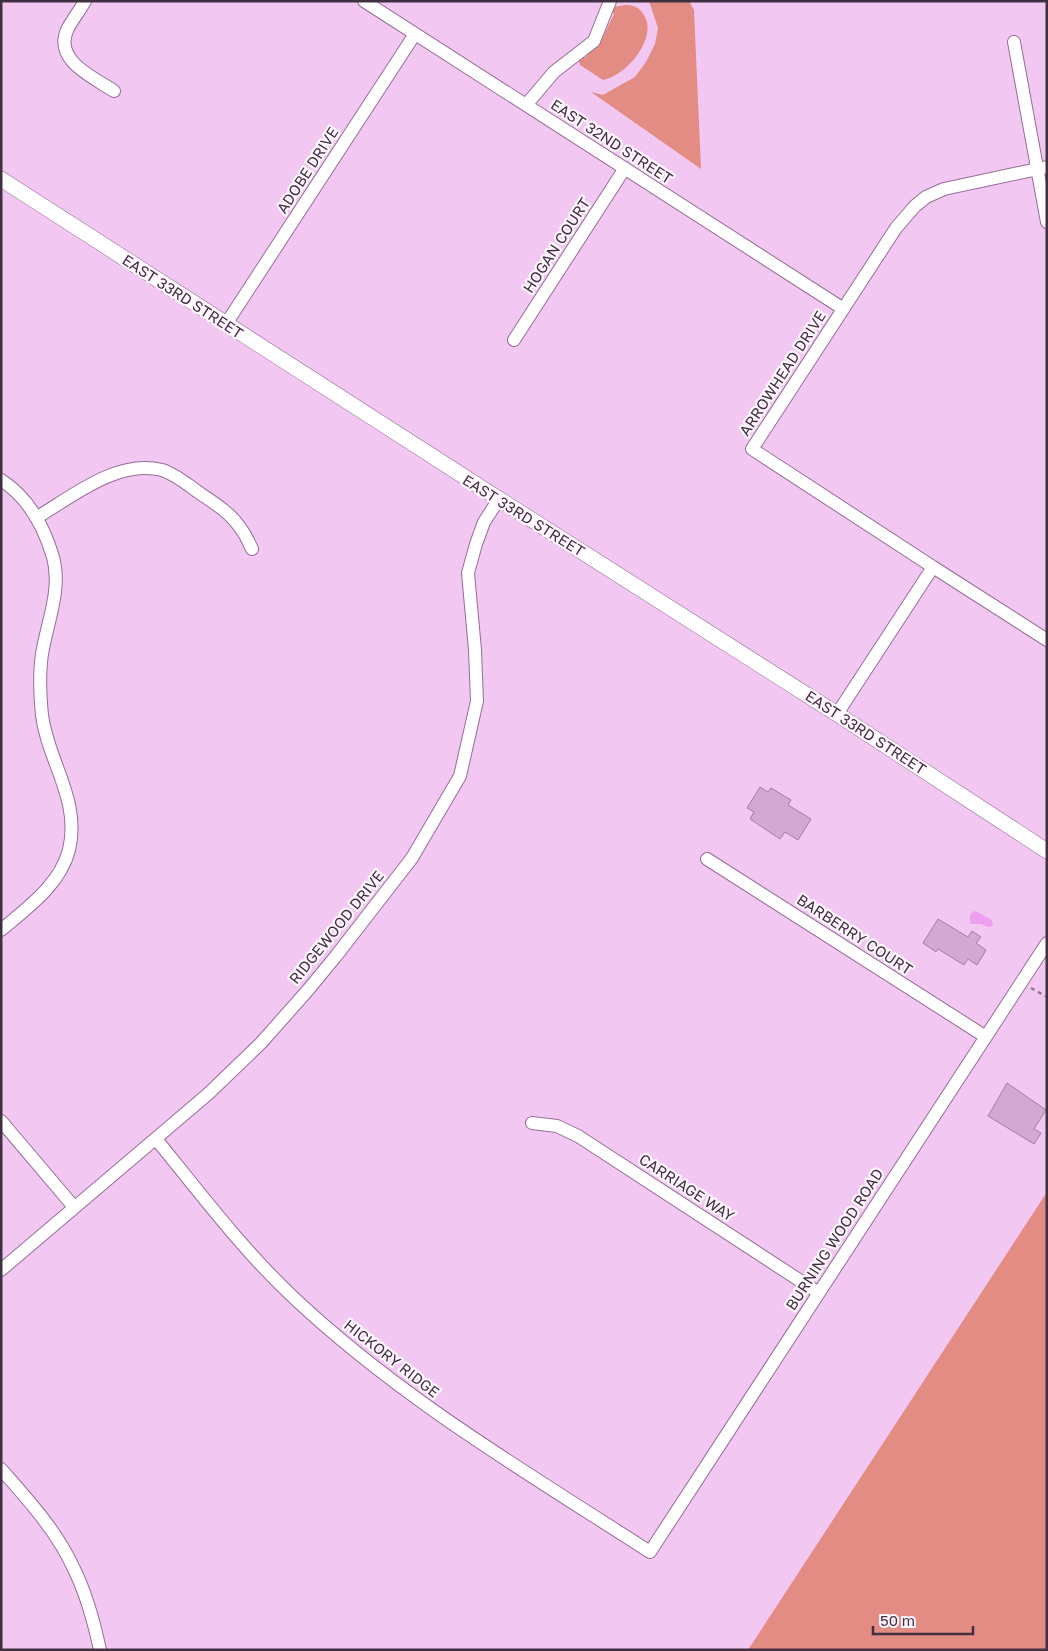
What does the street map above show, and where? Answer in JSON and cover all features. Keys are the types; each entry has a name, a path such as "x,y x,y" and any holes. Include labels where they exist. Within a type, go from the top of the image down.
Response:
{"street":[{"path":"85,1 65,36 66,52 74,64 114,91"},
{"name":"EAST 32ND STREET","path":"364,1 842,308"},
{"path":"526,105 554,72 594,41 610,1"},
{"name":"ADOBE DRIVE","path":"226,324 415,34"},
{"path":"1014,42 1042,168 1047,222"},
{"name":"HOGAN COURT","path":"514,340 625,168"},
{"name":"ARROWHEAD DRIVE","path":"933,567 752,449 842,308 900,222 914,206 926,197 944,189 1042,168"},
{"name":"EAST 33RD STREET","path":"1,179 837,714 1047,851"},
{"path":"36,518 104,477 133,468 148,468 163,471 179,478 224,510 241,528 252,549"},
{"path":"1,480 28,505 46,539 53,559 56,581 42,653 42,716 48,742 68,795 72,825 68,852 57,876 31,905 1,930"},
{"name":"RIDGEWOOD DRIVE","path":"1,1270 208,1094 261,1042 308,990 412,858 460,776 477,701 475,650 468,573 484,522 499,499"},
{"path":"837,714 933,567 1047,640"},
{"name":"BARBERRY COURT","path":"708,858 986,1037"},
{"name":"BURNING WOOD ROAD","path":"650,1552 1047,943"},
{"path":"1,1121 74,1208"},
{"name":"CARRIAGE WAY","path":"532,1123 557,1126 578,1136 818,1292"},
{"name":"HICKORY RIDGE","path":"156,1139 220,1219 252,1254 292,1296 346,1344 392,1382 436,1413 650,1552"},
{"path":"1,1469 39,1514 58,1540 74,1567 86,1596 100,1650"}],"path":[{"path":"1021,983 1047,997"}],"shaded area":[{"path":"649,1 689,1 694,10 701,169 591,92 603,95 635,77 646,62 655,44 658,28"},
{"path":"625,5 638,8 647,21 644,43 631,63 622,71 603,80 580,65 577,54 585,58 603,37 614,14 608,8"},
{"path":"976,911 992,920 993,926 971,924 970,916"},
{"path":"1047,1192 1047,1650 748,1650"}],"building":[{"path":"760,787 768,792 771,788 791,800 788,805 811,819 798,840 785,832 780,839 750,819 754,812 747,808"},
{"path":"938,919 968,937 972,931 981,937 976,943 986,950 977,965 968,959 964,965 938,949 936,952 923,943"},
{"path":"1007,1083 1046,1110 1034,1129 1041,1133 1034,1144 988,1116"}]}
